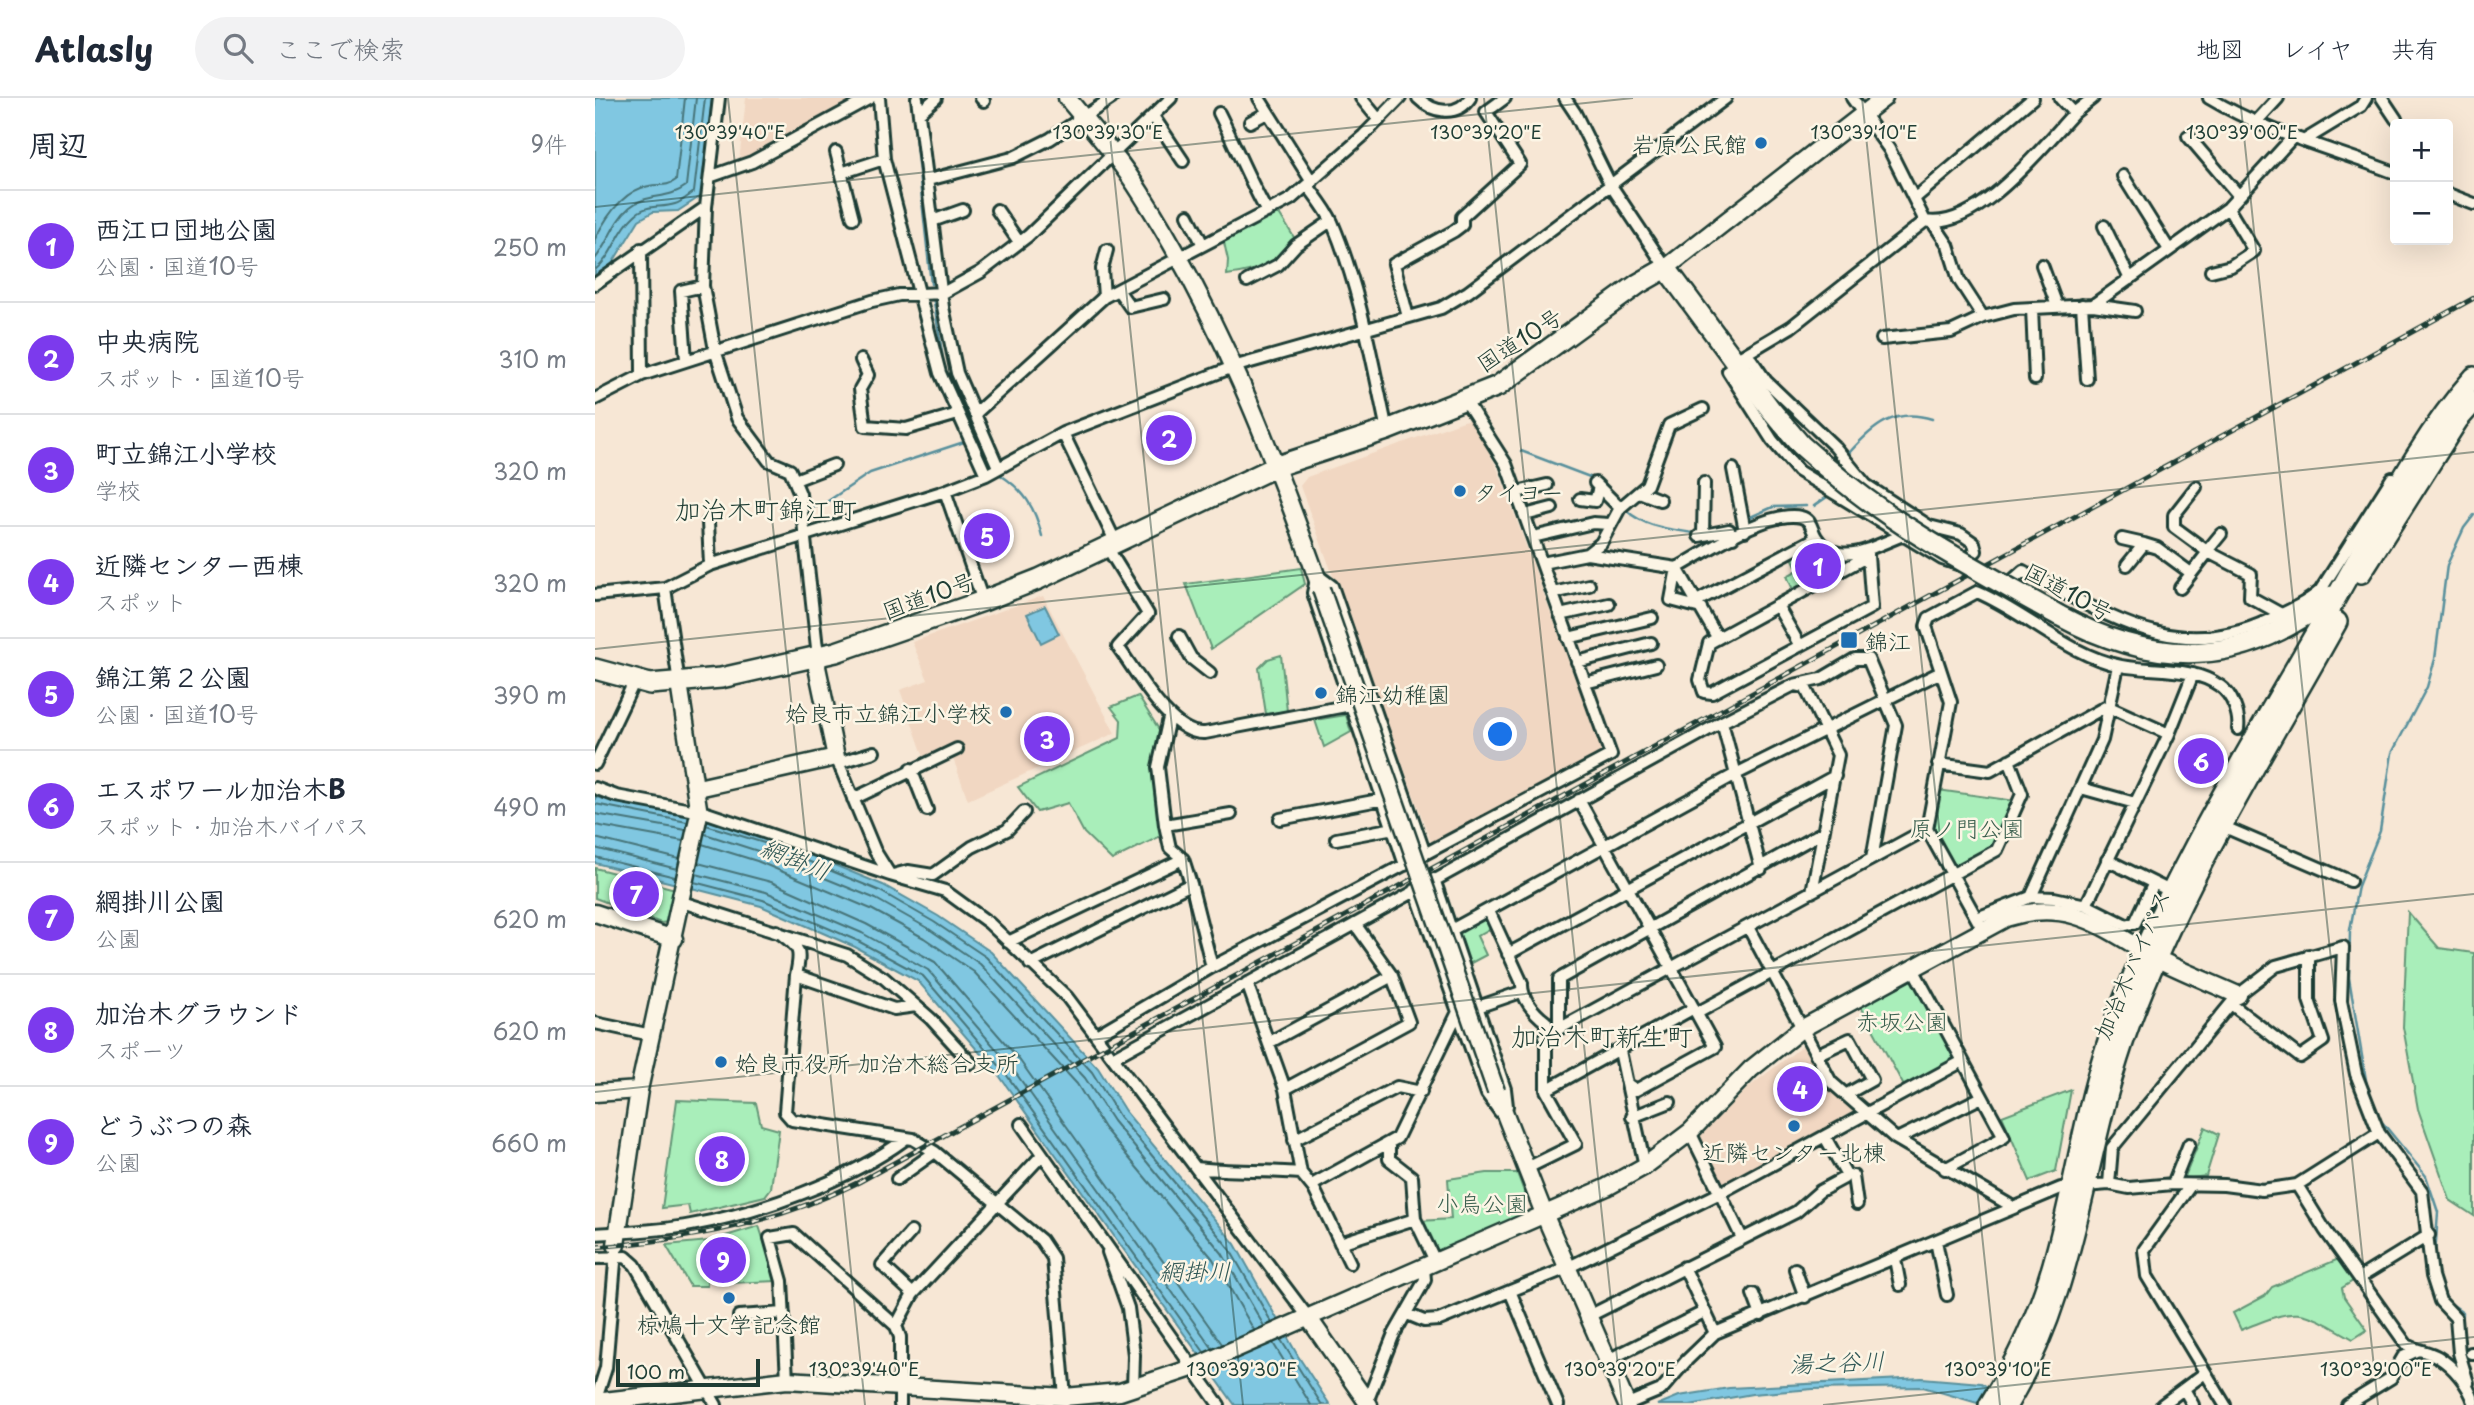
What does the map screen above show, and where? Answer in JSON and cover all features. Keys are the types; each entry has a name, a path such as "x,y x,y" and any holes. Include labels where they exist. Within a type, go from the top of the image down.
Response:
{"highway":[{"name":"国道10号","path":"595,669 635,680 679,683 759,670 818,657 884,637 983,600 1112,545 1277,466 1387,430 1498,386 1535,362 1637,284 1667,268 1786,428 1863,499 2058,615 2115,642 2142,649 2201,653 2266,639 2305,617 2367,569 2406,482 2474,402"},
{"name":"国道10号","path":"2341,589 2452,402 2474,377"},
{"name":"加治木バイパス","path":"2150,953 2367,569"},
{"name":"加治木バイパス","path":"1989,1405 2007,1394 2054,1307 2068,1265 2078,1187 2150,953 2162,887 2276,703 2341,589"},
{"path":"2266,639 2283,648 2288,657 2276,703"}],"street":[{"path":"719,98 712,176 706,207 703,286 715,350 737,418 769,461 790,470 795,480 807,534 817,667 837,760 882,866 890,875"},
{"path":"712,176 752,162 870,98"},
{"path":"879,98 884,159 940,373 986,475"},
{"path":"917,98 943,293 957,373 977,412 998,467"},
{"path":"919,113 936,98"},
{"path":"1067,98 1141,193 1180,257 1277,466 1509,1126 1626,1405 1661,1390 1687,1360 1716,1334 2013,1207 2078,1187 2109,1184 2129,1188 2173,1184 2224,1185 2262,1191 2297,1185 2379,1133"},
{"path":"928,180 1012,158 1084,119 1112,98"},
{"path":"595,399 642,375 871,301 943,293 981,272 1019,242 1171,98"},
{"path":"1259,98 1331,221 1366,330 1387,430"},
{"path":"1361,98 1379,120"},
{"path":"977,412 1104,297 1268,212 1310,184 1400,98"},
{"path":"1418,98 1426,105 1452,111 1461,109 1470,98"},
{"path":"1408,317 1394,264 1462,225 1462,217 1520,164 1486,112 1505,98"},
{"path":"1565,98 1610,184 1667,268 1884,98"},
{"path":"595,595 665,588 710,565 944,491 986,475 1063,433 1233,367 1441,308 1468,292 1726,98"},
{"path":"1852,98 1889,149 1914,199 1929,222 1948,245 1959,280 1983,317"},
{"path":"1914,199 2033,98"},
{"path":"2060,98 2074,113"},
{"path":"1736,359 1751,359 1766,381 1835,447 1866,485 1929,526 1961,534 1974,543 1976,551 1959,565 1942,559 1798,471 1772,440 1728,371 1736,359 1791,327 1929,222 1977,208 1998,193 2074,113 2093,98"},
{"path":"2209,98 2293,137 2390,171"},
{"path":"2305,140 2361,106 2366,98"},
{"path":"2382,98 2396,119"},
{"path":"2256,122 2271,100"},
{"path":"1219,113 1247,167 1249,181 1268,212"},
{"path":"1250,122 1267,113"},
{"path":"1153,116 1183,161"},
{"path":"2188,136 2239,197"},
{"path":"2088,305 2130,279 2168,248 2228,208 2293,137"},
{"path":"836,152 853,218"},
{"path":"841,173 884,159"},
{"path":"2123,176 2168,248"},
{"path":"2453,196 2474,204"},
{"path":"595,284 641,249 706,207"},
{"path":"2211,271 2231,266 2254,251 2228,208"},
{"path":"935,220 963,210"},
{"path":"997,210 1019,242"},
{"path":"1188,215 1203,245"},
{"path":"1247,281 1278,265 1297,245 1331,221"},
{"path":"2104,226 2130,279"},
{"path":"641,249 642,375"},
{"path":"1104,297 1101,269 1107,250"},
{"path":"2042,265 2057,306"},
{"path":"686,360 681,291 703,286"},
{"path":"1118,290 1129,307 1164,299"},
{"path":"1882,339 1951,332 1983,317 2032,308 2088,305 2134,311"},
{"path":"2087,379 2088,305"},
{"path":"2032,308 2035,379"},
{"path":"861,360 868,375 860,389 865,426 907,429 958,414"},
{"path":"1098,1034 1212,967 1611,755 1506,464 1465,400"},
{"path":"1587,554 1601,543 1620,508 1642,492 1669,425 1703,409"},
{"path":"1063,433 1112,545 1148,614 1118,647 1169,718 1197,733 1371,699"},
{"path":"795,480 834,465"},
{"path":"1733,469 1745,531"},
{"path":"1993,599 2023,572 2113,620 2165,636 2221,636 2249,629 2320,591 2397,469 2406,482"},
{"path":"1704,483 1700,536 1729,530 1733,537"},
{"path":"1517,492 1547,485"},
{"path":"1580,499 1595,501 1597,485 1620,508"},
{"path":"2196,487 2173,515 2175,527 2208,552 2251,574 2250,597 2281,614"},
{"path":"944,491 983,600"},
{"path":"1642,492 1660,500"},
{"path":"1525,515 1552,508"},
{"path":"1542,563 1587,554 1677,568 1745,531 1777,517 1791,516 1804,518 1812,524 1816,538 1831,552 1868,552"},
{"path":"708,522 710,565"},
{"path":"1533,537 1593,523 1609,524"},
{"path":"2181,588 2221,534"},
{"path":"1868,552 1872,607 1712,694 1704,692 1700,680 1709,643 1778,607 1868,552 1903,535"},
{"path":"1677,568 1671,600 1699,605 1816,538"},
{"path":"2122,539 2157,548 2191,573"},
{"path":"2127,565 2144,544"},
{"path":"1677,568 1717,637"},
{"path":"1319,582 1332,586 1425,854"},
{"path":"1319,582 1313,593 1405,864"},
{"path":"1553,593 1589,584"},
{"path":"665,588 698,788 699,812 674,939 639,1090 617,1245 606,1368 597,1403 705,1388 787,1381 899,1387 1020,1400 1125,1395 1545,1216 1645,1166 1690,1132 1751,1069 1801,1029 2031,897 2054,898 2086,905 2126,925 2135,923 2162,887 2107,860"},
{"path":"1980,924 1927,829 1951,702 1926,626 1929,618 1977,592 2094,659 2118,666 2193,674 2219,684 2227,691 2239,720 2238,729"},
{"path":"1560,615 1609,604"},
{"path":"1778,607 1800,646"},
{"path":"1569,638 1652,618"},
{"path":"1179,636 1191,658 1210,673"},
{"path":"1577,662 1651,643"},
{"path":"1114,1057 1722,722 1794,685 1821,679 1855,659 1868,659 1896,725 1872,859"},
{"path":"1585,683 1656,666"},
{"path":"2031,897 2102,740 2107,706 2118,666"},
{"path":"1433,940 1736,774 1941,672"},
{"path":"2086,905 2169,734 2193,674"},
{"path":"595,764 635,680"},
{"path":"1794,685 1805,687 1828,729 1838,755 1812,892"},
{"path":"2107,706 2169,734"},
{"path":"1938,764 1990,771 2107,706"},
{"path":"1169,718 1158,767 1165,825 1170,848 1183,859 1212,967"},
{"path":"1722,722 1761,869"},
{"path":"853,799 957,749"},
{"path":"698,788 874,752"},
{"path":"1546,1090 1997,850 2022,794 2009,760"},
{"path":"911,769 927,810"},
{"path":"1509,954 1835,776"},
{"path":"2081,788 2135,803"},
{"path":"595,789 616,796 699,812 810,845 890,875 946,891 989,923 1067,997 1098,1034 1368,1404"},
{"path":"1280,819 1384,799"},
{"path":"1579,800 1715,1047 1636,1090 1627,1084"},
{"path":"890,875 908,871 933,875 972,847 1007,830 1024,812"},
{"path":"1165,825 1231,814"},
{"path":"1336,839 1395,829 1414,822"},
{"path":"2223,825 2350,881"},
{"path":"1544,1037 1927,829"},
{"path":"1559,1029 1559,979 1761,869 1823,832"},
{"path":"1008,942 1183,859"},
{"path":"1434,879 1505,1088 1509,1126"},
{"path":"1030,964 1191,884"},
{"path":"1415,890 1487,1094 1509,1126"},
{"path":"682,900 847,955 884,978 916,1006 971,1063"},
{"path":"1980,924 2031,910 2059,911 2078,916 2235,999 2300,1057 2323,1041 2309,1000 2309,955"},
{"path":"1489,911 1522,983 1521,992 1536,1015 1546,1022 1546,1090 1576,1144 1525,1168"},
{"path":"595,913 674,939"},
{"path":"1285,1089 1409,1022 1392,976 1355,925"},
{"path":"1748,927 1831,1082 1897,1139 2013,1207"},
{"path":"777,931 798,947 801,955 796,975 785,1112 792,1120 904,1140 913,1139 935,1152 1041,1240 1053,1258 1065,1397"},
{"path":"2109,1184 2112,1148 2210,1025 2235,999 2276,966 2343,947 2341,1001 2356,1074 2379,1133 2422,1191 2432,1276 2440,1301 2456,1318 2466,1353 2468,1385 2474,1402"},
{"path":"1912,967 2004,1137 1945,1169"},
{"path":"796,975 894,1009 916,1006"},
{"path":"1270,1042 1392,976"},
{"path":"1247,982 1285,1089 1301,1173 1312,1185 1350,1263"},
{"path":"1312,1185 1397,1138 1457,1014 1521,992"},
{"path":"595,1023 650,1035"},
{"path":"1816,1055 1850,1039 1872,1080 1847,1094"},
{"path":"1620,1051 1645,1166"},
{"path":"1407,1314 1424,1321 1439,1320 1567,1268 1720,1193 1963,1061"},
{"path":"1294,1140 1397,1087 1421,1092"},
{"path":"595,1093 639,1090"},
{"path":"1897,1139 1982,1097"},
{"path":"1632,1116 1670,1102"},
{"path":"1021,1124 1219,1405"},
{"path":"1690,1132 1742,1238"},
{"path":"1825,1137 1846,1174 1853,1176 1857,1204"},
{"path":"595,1258 617,1245 765,1205 813,1188 890,1150 904,1140"},
{"path":"1368,1404 1394,1336 1430,1266 1415,1219 1412,1177 1389,1159 1389,1144"},
{"path":"2173,1184 2189,1144"},
{"path":"897,1179 935,1152"},
{"path":"896,1326 913,1294 1042,1155"},
{"path":"1195,1168 1229,1172 1256,1169 1301,1173"},
{"path":"1589,1316 1796,1212 1812,1201 1820,1191 1846,1174"},
{"path":"2297,1185 2406,1344 2416,1351 2437,1355 2468,1385"},
{"path":"2190,1186 2144,1250 2147,1276 2225,1405"},
{"path":"1340,1243 1415,1219"},
{"path":"911,1232 883,1265 913,1294"},
{"path":"787,1381 782,1281 769,1238 788,1233 794,1234 896,1326 899,1337 900,1405"},
{"path":"595,1234 617,1245 635,1265 716,1405"},
{"path":"2359,1278 2429,1235"},
{"path":"1102,1236 1128,1308 1134,1355 1125,1395"},
{"path":"1936,1241 1947,1295"},
{"path":"1895,1259 1900,1285"},
{"path":"1684,1267 1716,1334"},
{"path":"1795,1269 1805,1297"},
{"path":"1510,1291 1558,1405"},
{"path":"1753,1294 1761,1315"},
{"path":"1608,1360 1704,1312"},
{"path":"739,1322 739,1317 784,1313"},
{"path":"2347,1405 2391,1378 2403,1357 2416,1351"},
{"path":"2162,1405 2205,1373"},
{"path":"2184,1389 2193,1405"}],"shaded area":[{"path":"746,98 863,98 739,162"},
{"path":"1472,418 1498,470 1602,752 1431,842 1300,486 1307,477"},
{"name":"姶良市立錦江小学校","path":"1043,596 1115,733 968,800 950,750 925,760 900,690 928,680 912,642"},
{"path":"1805,1044 1828,1088 1853,1108 1854,1117 1721,1186 1698,1138 1749,1087"}],"green space":[{"path":"1277,210 1295,239 1281,255 1265,265 1227,275 1228,260 1223,238"},
{"path":"999,523 1005,539 975,549 969,533"},
{"path":"1817,543 1830,556 1848,558 1848,562 1794,592 1787,576 1798,570 1791,555"},
{"path":"1301,568 1305,584 1211,649 1186,584"},
{"path":"1281,655 1287,711 1266,714 1259,668 1268,659"},
{"path":"1138,696 1165,739 1153,764 1163,835 1112,860 1084,833 1068,803 1037,812 1018,787 1120,738 1121,720 1111,707"},
{"path":"1346,715 1351,732 1324,747 1315,720"},
{"name":"原ノ門公園","path":"1938,790 2015,801 1995,848 1958,866 1952,865 1931,828"},
{"path":"595,868 679,890 668,922 661,923 595,898"},
{"path":"2408,912 2439,948 2474,953 2474,1216 2450,1200 2418,1109 2403,1027"},
{"path":"1483,918 1490,920 1493,927 1477,936 1486,955 1469,964 1458,936 1461,930"},
{"name":"赤坂公園","path":"1914,978 1956,1057 1954,1062 1905,1088 1861,1007"},
{"path":"2071,1090 2056,1171 2030,1181 2002,1116"},
{"path":"677,1100 756,1103 761,1125 779,1130 771,1188 765,1196 690,1214 688,1205 662,1208"},
{"path":"2205,1127 2219,1134 2206,1176 2184,1179"},
{"name":"小烏公園","path":"1487,1173 1517,1173 1526,1197 1519,1217 1436,1253 1420,1221 1451,1219 1448,1179"},
{"path":"759,1226 777,1281 729,1283 729,1275 707,1276 707,1286 690,1286 666,1245 709,1241"},
{"path":"2341,1258 2356,1279 2342,1288 2344,1297 2367,1330 2353,1339 2309,1316 2288,1314 2241,1330 2233,1313 2265,1296 2272,1287"}],"water":[{"path":"595,98 712,98 701,196 678,211 653,212 639,220 610,267 595,278"},
{"path":"1045,606 1059,634 1041,643 1027,614"},
{"name":"網掛川","path":"595,797 714,819 766,837 883,885 938,916 991,952 1098,1068 1125,1111 1235,1244 1298,1356 1330,1405 1235,1405 998,1074 918,981 855,947 761,906 595,863"},
{"path":"1922,1378 1981,1383 2016,1405 1984,1405 1923,1387 1813,1389 1752,1394 1690,1405 1657,1405 1679,1396 1729,1388"}],"waterway":[{"path":"911,98 931,284"},
{"path":"933,296 945,372"},
{"path":"959,404 988,464"},
{"path":"1849,453 1886,421 1907,415 1932,419"},
{"path":"810,507 825,503 870,473 967,441"},
{"path":"1521,451 1595,479"},
{"path":"999,474 1027,500 1036,516 1042,536"},
{"path":"1814,506 1827,497"},
{"path":"1746,519 1773,507 1806,506"},
{"path":"1626,510 1649,524 1693,533"},
{"path":"2368,1092 2349,978 2350,930 2358,886 2380,831 2392,753 2427,687 2435,659 2447,565 2464,528 2474,515"},
{"path":"2378,1117 2426,1176 2438,1212 2435,1256"},
{"path":"2447,1301 2463,1312 2462,1331"}],"railway":[{"path":"595,1247 664,1240 730,1228 795,1209 859,1182 2474,298"}],"place":[{"name":"岩原公民館","path":"1761,143"},
{"name":"中央病院","path":"1169,438"},
{"name":"タイヨー","path":"1460,491"},
{"name":"錦江第２公園","path":"987,536"},
{"name":"西江口団地公園","path":"1818,566"},
{"name":"錦江","path":"1849,640"},
{"name":"錦江幼稚園","path":"1321,693"},
{"name":"姶良市立錦江小学校","path":"1006,712"},
{"name":"町立錦江小学校","path":"1047,739"},
{"name":"エスポワール加治木B","path":"2201,761"},
{"name":"網掛川公園","path":"636,894"},
{"name":"姶良市役所 加治木総合支所","path":"721,1062"},
{"name":"近隣センター西棟","path":"1800,1089"},
{"name":"近隣センター北棟","path":"1794,1126"},
{"name":"加治木グラウンド","path":"722,1159"},
{"name":"どうぶつの森","path":"723,1260"},
{"name":"椋鳩十文学記念館","path":"729,1298"}],"district":[{"name":"加治木町錦江町","path":"766,508"},
{"name":"加治木町新生町","path":"1602,1035"}],"water label":[{"name":"湯之谷川","path":"1837,1361"}]}
